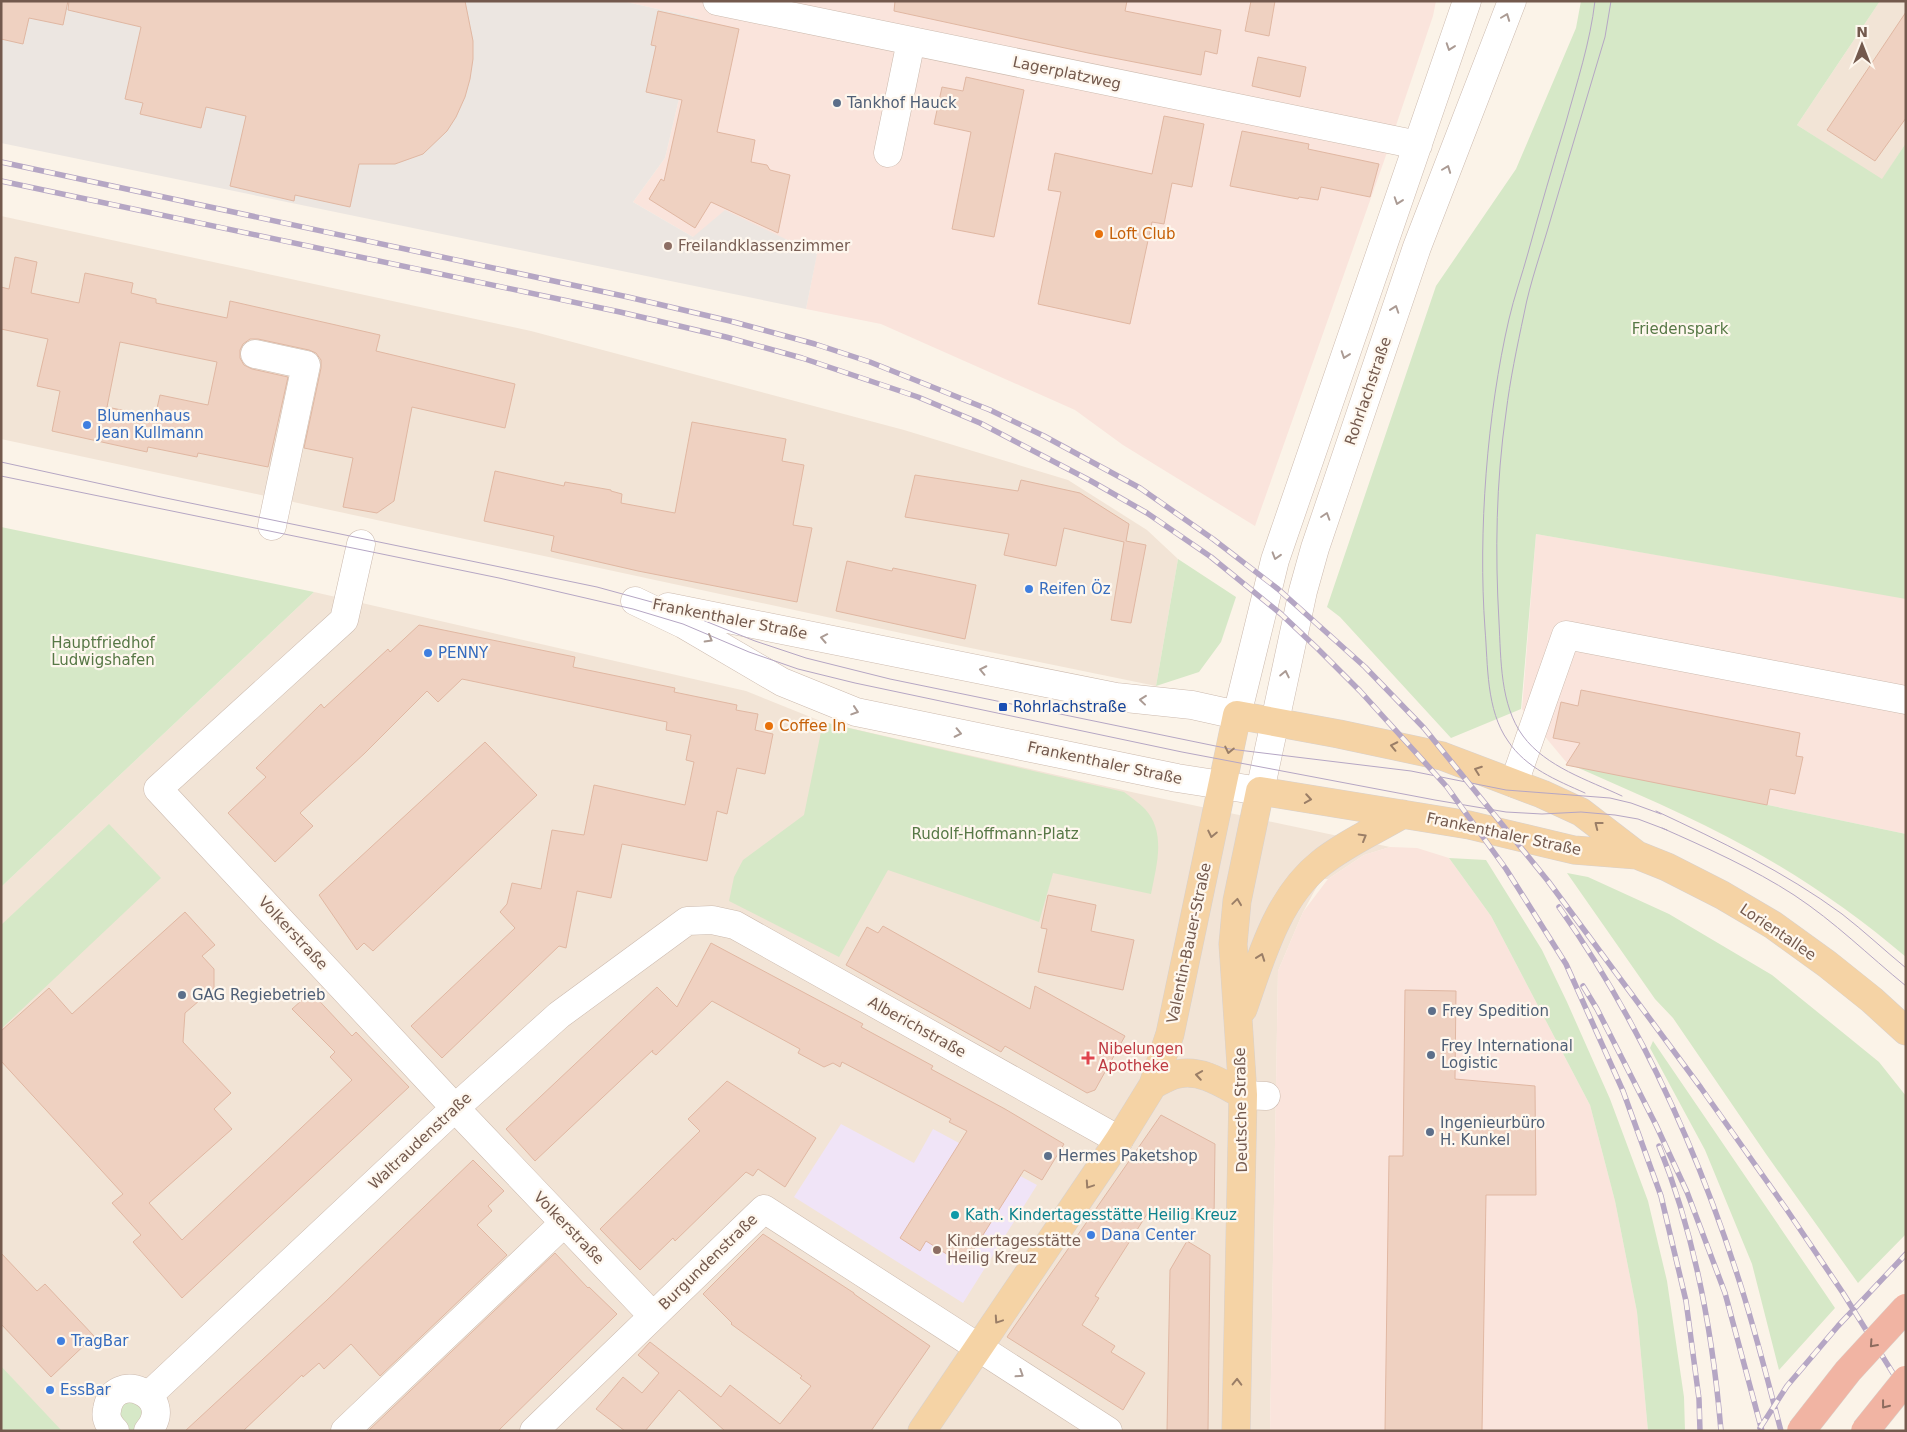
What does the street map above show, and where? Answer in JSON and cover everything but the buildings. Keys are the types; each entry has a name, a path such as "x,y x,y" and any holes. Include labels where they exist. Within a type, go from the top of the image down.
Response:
{"highway":[{"path":"1801,1431 1848,1371 1906,1308"},
{"path":"1865,1431 1906,1380"}],"main road":[{"name":"Frankenthaler Straße","path":"1237,715 1276,721 1442,756 1542,794 1581,812 1637,854"},
{"name":"Valentin-Bauer-Straße","path":"922,1431 1119,1140 1153,1085 1170,1034 1237,715"},
{"name":"Frankenthaler Straße","path":"1260,791 1478,828 1574,850 1637,854"},
{"name":"Deutsche Straße","path":"1236,1431 1255,1095 1239,1020 1233,944 1237,901 1260,791"},
{"path":"1239,1020 1268,937 1288,901 1303,880 1322,863 1403,814"},
{"name":"Lorientallee","path":"1637,854 1722,895 1773,925 1827,964 1872,1000 1906,1031"},
{"path":"1153,1085 1177,1074 1193,1074 1210,1077 1255,1095"}],"street":[{"name":"Lagerplatzweg","path":"717,1 1418,145"},
{"path":"1237,715 1275,560 1467,1"},
{"name":"Rohrlachstraße","path":"1260,791 1303,591 1315,548 1417,247 1512,1"},
{"path":"888,153 911,41"},
{"path":"255,354 306,365 272,526"},
{"name":"Volkerstraße","path":"361,544 344,620 158,789 455,1108 653,1316"},
{"name":"Frankenthaler Straße","path":"1237,715 1192,705 1116,697 635,601 683,624 782,682 856,712 1222,786 1260,791"},
{"path":"1514,783 1566,635 1906,700"},
{"name":"Waltraudenstraße","path":"149,1396 455,1108 559,1015 687,921 712,920"},
{"name":"Alberichstraße","path":"712,920 735,925 1119,1140"},
{"name":"Burgundenstraße","path":"534,1431 764,1209 979,1347"},
{"path":"345,1431 564,1223"},
{"path":"979,1347 1108,1431"},
{"path":"114,1431 106,1413 111,1397 126,1389 134,1388 149,1396 153,1402 156,1414 148,1431"}],"shaded area":[{"path":"1,1 622,1 698,18 665,158 633,202 693,237 725,210 817,254 806,309 1,143"},
{"path":"622,1 1436,1 1433,16 1384,161 1255,526 1123,445 1075,410 881,324 806,309 817,253 780,237 693,237 633,202 665,158 698,18"},
{"path":"1880,1 1906,1 1906,143 1882,180 1797,125"},
{"path":"1,216 531,331 904,430 1068,480 1147,530 1178,559 1156,686 961,646 1,439"},
{"path":"1536,534 1906,598 1906,834 1567,763 1522,709"},
{"path":"314,592 746,691 823,722 1136,793 1390,847 1364,855 1328,879 1321,879 1303,912 1278,971 1270,1431 1,1431 32,1400 1,1366 1,887"},
{"path":"1390,847 1417,848 1449,858 1491,916 1590,1105 1615,1201 1637,1312 1648,1431 1270,1431 1278,971 1303,912 1328,879 1364,855"},
{"name":"Kindertagesstätte Heilig Kreuz","path":"841,1124 914,1163 933,1129 1037,1185 963,1303 794,1197"}],"green space":[{"name":"Friedenspark","path":"1581,1 1880,1 1797,125 1882,179 1906,143 1906,599 1536,534 1521,709 1451,738 1340,617 1327,607 1436,286 1516,169 1576,28"},
{"name":"Hauptfriedhof Ludwigshafen","path":"1,527 314,592 1,887"},
{"path":"1178,559 1236,597 1221,642 1199,672 1156,686"},
{"name":"Rudolf-Hoffmann-Platz","path":"823,722 1124,792 1145,809 1152,818 1156,829 1158,850 1151,894 1053,873 1039,922 888,870 839,957 729,901 734,877 743,860 804,815"},
{"path":"1567,763 1906,834 1906,957 1831,899 1771,861 1682,814"},
{"path":"109,824 161,878 1,1029 1,925"},
{"path":"1449,858 1486,860 1542,950 1610,1099 1648,1201 1667,1281 1684,1397 1685,1431 1648,1431 1637,1312 1615,1201 1590,1105 1491,916"},
{"path":"1567,873 1588,877 1669,914 1772,975 1879,1062 1906,1096 1906,1234 1858,1283 1766,1154 1673,1018 1655,999"},
{"path":"1653,1041 1835,1308 1779,1370 1752,1264 1705,1150 1650,1048"},
{"path":"1,1366 62,1431 1,1431"},
{"path":"142,1391 148,1431 115,1431 108,1405"}],"tram line":[{"path":"1585,793 1533,766 1515,750 1501,729 1489,687 1483,592 1483,553 1486,473 1501,356 1513,302 1583,62 1595,1"},
{"path":"1611,1 1605,37 1533,278 1516,351 1500,465 1497,570 1503,681 1515,724 1532,747 1543,756 1568,772 1622,796"},
{"path":"1,462 597,587 670,607 755,641 806,658 890,679 1230,749 1411,771 1506,790 1610,798 1631,803 1661,814"},
{"path":"1,476 499,578 633,609 683,624 749,652 798,669 855,683 1182,752 1435,800 1506,812 1542,814 1581,812 1615,815 1638,819 1667,830"},
{"path":"1656,811 1728,846 1798,884 1842,914 1906,968"},
{"path":"1662,828 1746,867 1779,885 1837,927 1906,986"}],"railway":[{"path":"1,162 628,297 730,321 815,344 870,362 990,410 1044,436 1140,488 1213,539 1278,589 1365,667 1424,728 1548,881 1701,1088 1843,1293 1906,1394"},
{"path":"1,181 620,312 726,337 802,358 918,397 980,423 1091,481 1147,513 1211,557 1281,614 1317,648 1360,691 1447,787 1506,869 1566,964 1623,1091 1661,1196 1686,1301 1699,1399 1700,1431"},
{"path":"1559,907 1614,993 1639,1038 1683,1130 1703,1178 1737,1274 1755,1332 1781,1431"},
{"path":"1583,986 1597,1009 1656,1125 1687,1192 1725,1293 1762,1431"},
{"path":"1659,1146 1683,1215 1700,1286 1713,1358 1721,1431"},
{"path":"1760,1428 1787,1386 1838,1326 1906,1254"}],"place":[{"name":"Tankhof Hauck","path":"837,103"},
{"name":"Loft Club","path":"1099,234"},
{"name":"Freilandklassenzimmer","path":"668,246"},
{"name":"Blumenhaus Jean Kullmann","path":"87,425"},
{"name":"Reifen Öz","path":"1029,589"},
{"name":"PENNY","path":"428,653"},
{"name":"Rohrlachstraße","path":"1003,707"},
{"name":"Coffee In","path":"769,726"},
{"name":"GAG Regiebetrieb","path":"182,995"},
{"name":"Frey Spedition","path":"1432,1011"},
{"name":"Frey International Logistic","path":"1431,1055"},
{"name":"Nibelungen Apotheke","path":"1088,1058"},
{"name":"Ingenieurbüro H. Kunkel","path":"1430,1132"},
{"name":"Hermes Paketshop","path":"1048,1156"},
{"name":"Kath. Kindertagesstätte Heilig Kreuz","path":"955,1215"},
{"name":"Dana Center","path":"1091,1235"},
{"name":"Kindertagesstätte Heilig Kreuz","path":"937,1250"},
{"name":"TragBar","path":"61,1341"},
{"name":"EssBar","path":"50,1390"}]}
